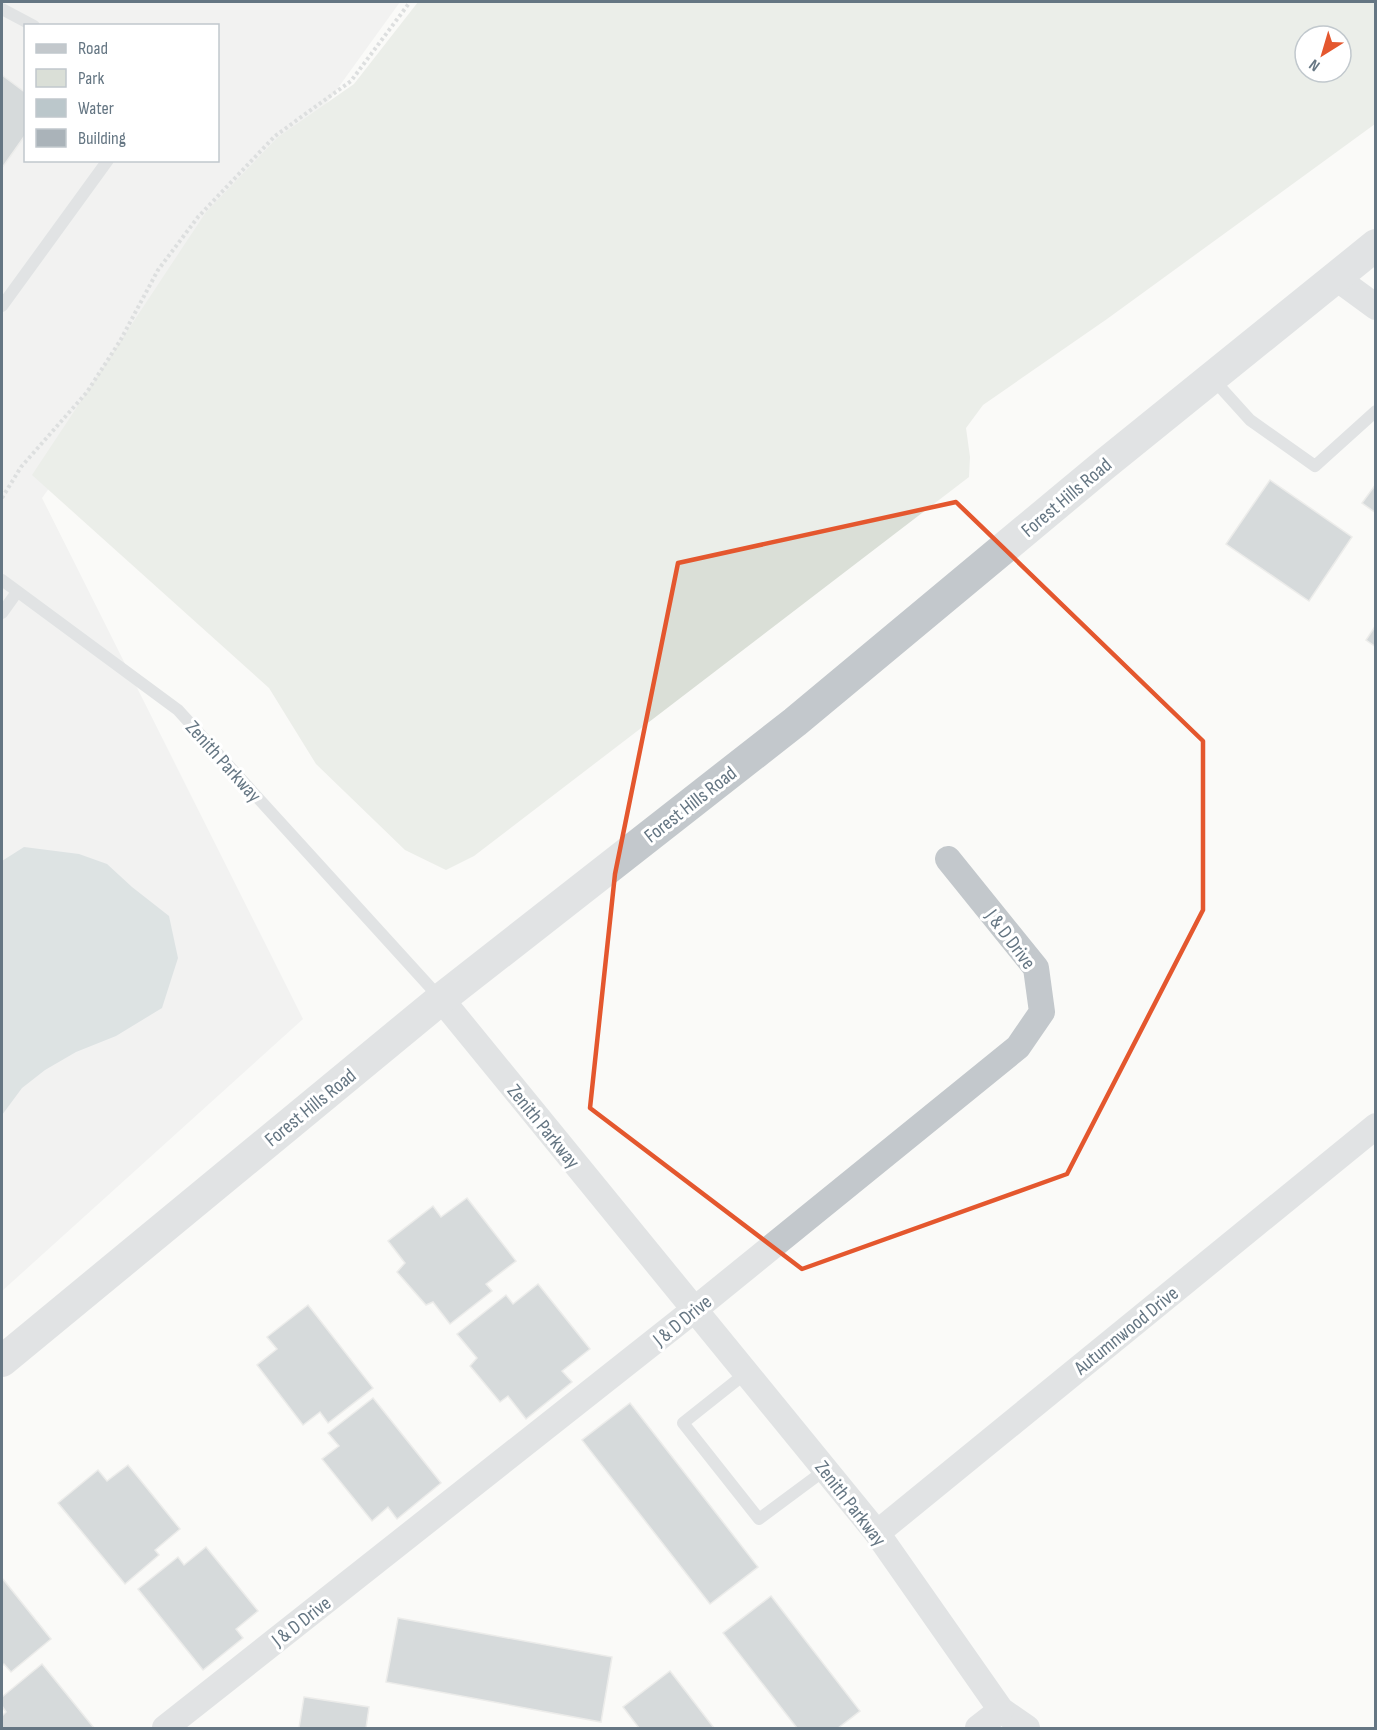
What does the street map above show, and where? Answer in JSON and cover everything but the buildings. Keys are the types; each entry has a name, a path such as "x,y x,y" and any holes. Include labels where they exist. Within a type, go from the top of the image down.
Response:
{"street":[{"name":"Forest Hills Road","path":"2,1360 441,999 795,722 1212,377 1376,245"},
{"path":"1335,277 1376,307"},
{"name":"J & D Drive","path":"165,1728 694,1310 1018,1047 1042,1012 1036,968 948,859"},
{"name":"Zenith Parkway","path":"441,999 877,1533 1001,1710 1027,1728"},
{"name":"Autumnwood Drive","path":"877,1533 1376,1126"},
{"path":"978,1728 1001,1710"}],"lane":[{"path":"2,9 30,24"},
{"path":"2,306 107,162"},
{"path":"1212,377 1250,420 1315,466 1376,411"},
{"name":"Zenith Parkway","path":"2,580 178,711 441,999"},
{"path":"2,613 18,592"},
{"path":"746,1373 683,1423 759,1519 825,1470"}],"path":[{"path":"2,498 21,467 87,392 120,341 158,270 198,217 275,136 351,81 410,2"}],"highlighted area":[{"path":"956,502 1203,741 1203,910 1067,1174 802,1269 590,1108 615,874 678,563"}],"shaded area":[{"path":"2,2 400,2 42,498 303,1019 2,1291"}],"green space":[{"path":"418,2 1375,2 1375,124 1107,319 983,405 966,428 970,457 969,477 474,856 446,870 405,850 316,764 269,688 32,475 206,212 278,137 354,84"}],"water":[{"path":"24,847 79,854 107,864 169,916 178,958 162,1008 116,1036 76,1052 45,1070 22,1088 2,1115 2,861"}]}
